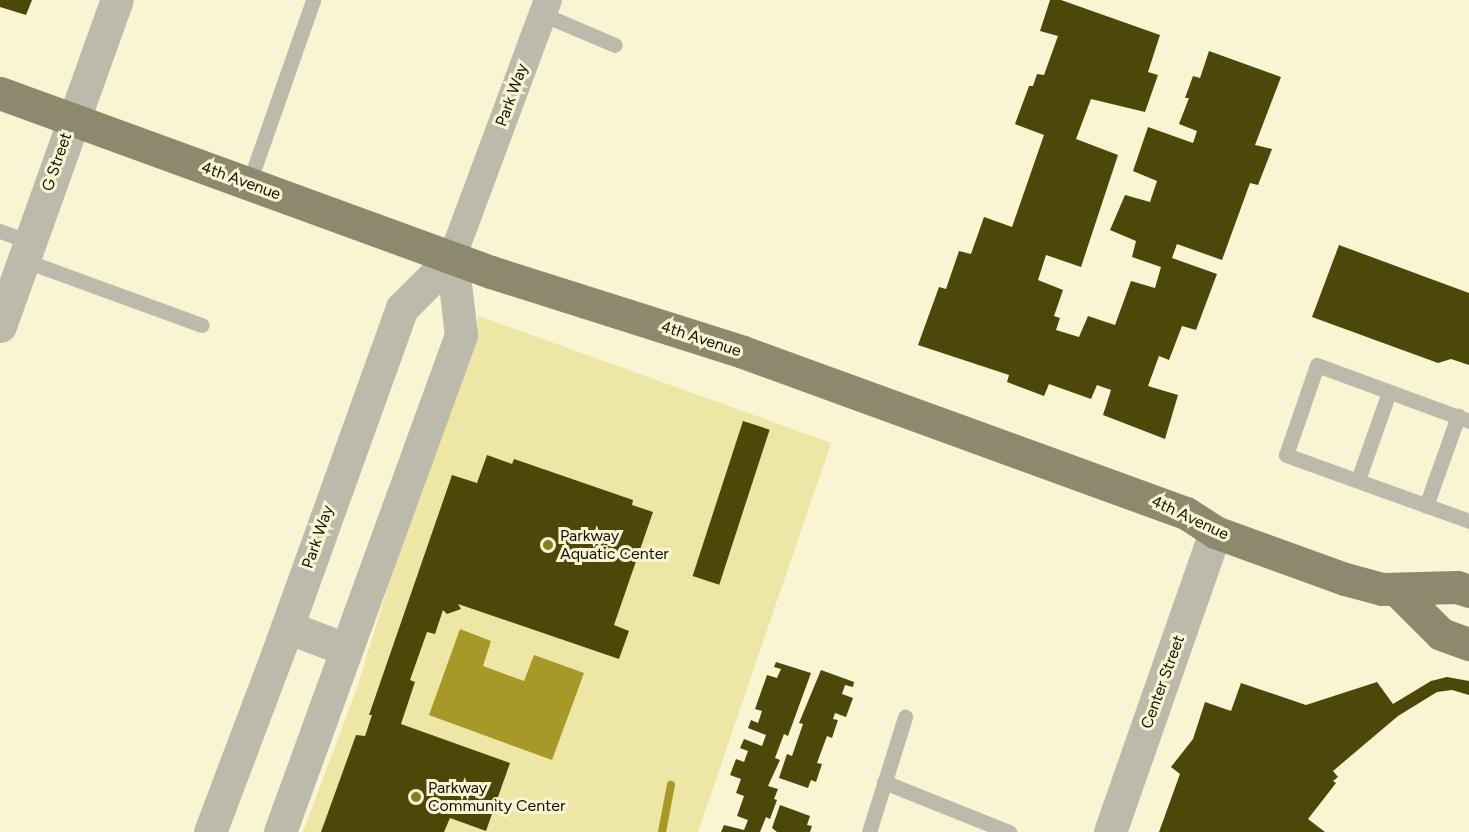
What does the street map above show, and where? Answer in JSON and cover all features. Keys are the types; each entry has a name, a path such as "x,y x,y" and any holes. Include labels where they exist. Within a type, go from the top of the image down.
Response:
{"main road":[{"name":"4th Avenue","path":"0,93 452,258 754,356 1186,513 1215,532 1346,579 1397,590 1457,587 1469,591"},
{"path":"1397,590 1441,634 1469,644"}],"street":[{"name":"G Street","path":"0,326 18,245 72,119 117,0"},
{"name":"Park Way","path":"210,832 402,308 452,258 545,7"},
{"name":"Park Way","path":"280,832 461,335 452,258"},
{"name":"Center Street","path":"1110,832 1215,532"},
{"path":"287,627 345,649"}],"lane":[{"path":"249,183 313,0"},
{"path":"545,7 615,45"},
{"path":"18,245 202,325"},
{"path":"1426,506 1464,418 1317,365 1286,455 1358,480 1426,506 1469,521"},
{"path":"1358,480 1389,392"},
{"path":"869,832 905,717"},
{"path":"884,782 1009,832"}],"shaded area":[{"path":"479,316 831,443 698,832 303,832 357,688 428,456"},
{"path":"460,629 491,641 483,666 524,681 534,655 584,673 552,760 429,715"}],"building":[{"path":"0,0 32,0 26,15 0,7"},
{"path":"1050,0 1061,0 1160,35 1148,72 1158,75 1145,112 1091,99 1076,139 1118,155 1081,267 1046,255 1038,280 1063,290 1054,316 1060,318 1056,330 1079,337 1088,316 1115,325 1131,281 1155,288 1161,267 1132,257 1136,241 1110,230 1125,195 1150,202 1157,181 1133,171 1148,127 1193,143 1197,131 1179,124 1189,98 1185,98 1193,76 1200,78 1209,51 1281,77 1255,145 1272,149 1258,185 1250,183 1222,260 1177,244 1172,258 1217,274 1196,330 1182,326 1169,360 1159,356 1148,386 1178,395 1165,439 1103,415 1111,390 1097,385 1091,399 1049,384 1044,396 1007,382 1009,375 918,345 939,287 946,289 959,251 971,254 984,217 1012,227 1044,135 1015,124 1029,86 1033,86 1037,74 1044,75 1058,36 1040,31"},
{"path":"1339,245 1469,293 1469,365 1451,359 1438,363 1312,317"},
{"path":"743,421 770,430 719,585 693,576"},
{"path":"487,455 512,464 514,459 633,500 632,505 653,512 614,625 629,631 619,659 458,604 461,609 447,614 443,610 435,634 427,632 410,680 415,682 401,724 510,763 486,831 450,818 444,832 321,832 356,735 365,736 372,715 369,715 452,475 477,483"},
{"path":"776,662 811,673 788,736 784,734 775,758 780,760 768,786 778,789 774,799 777,800 770,819 766,817 760,832 721,832 724,825 744,830 748,820 737,816 744,796 736,793 741,779 730,775 736,759 744,762 748,751 740,748 744,739 762,746 766,735 748,728 751,720 758,723 762,711 755,709 767,675 777,678 781,669 774,667"},
{"path":"821,670 854,682 853,687 845,685 842,694 853,698 846,717 835,713 833,719 838,720 832,738 827,736 817,763 822,764 816,782 811,780 808,788 779,778 787,754 792,756 803,724 799,723"},
{"path":"1447,677 1469,681 1469,695 1452,690 1437,692 1398,716 1333,771 1338,777 1333,781 1336,783 1308,819 1325,832 1159,832 1180,774 1171,767 1193,739 1205,702 1231,711 1241,683 1306,705 1377,682 1393,704 1431,681"},
{"path":"780,805 810,816 807,825 812,826 810,832 777,832 772,828"}],"waterway":[{"path":"662,832 671,785"}],"place":[{"name":"Parkway Aquatic Center","path":"548,545"},
{"name":"Parkway Community Center","path":"416,797"}]}
